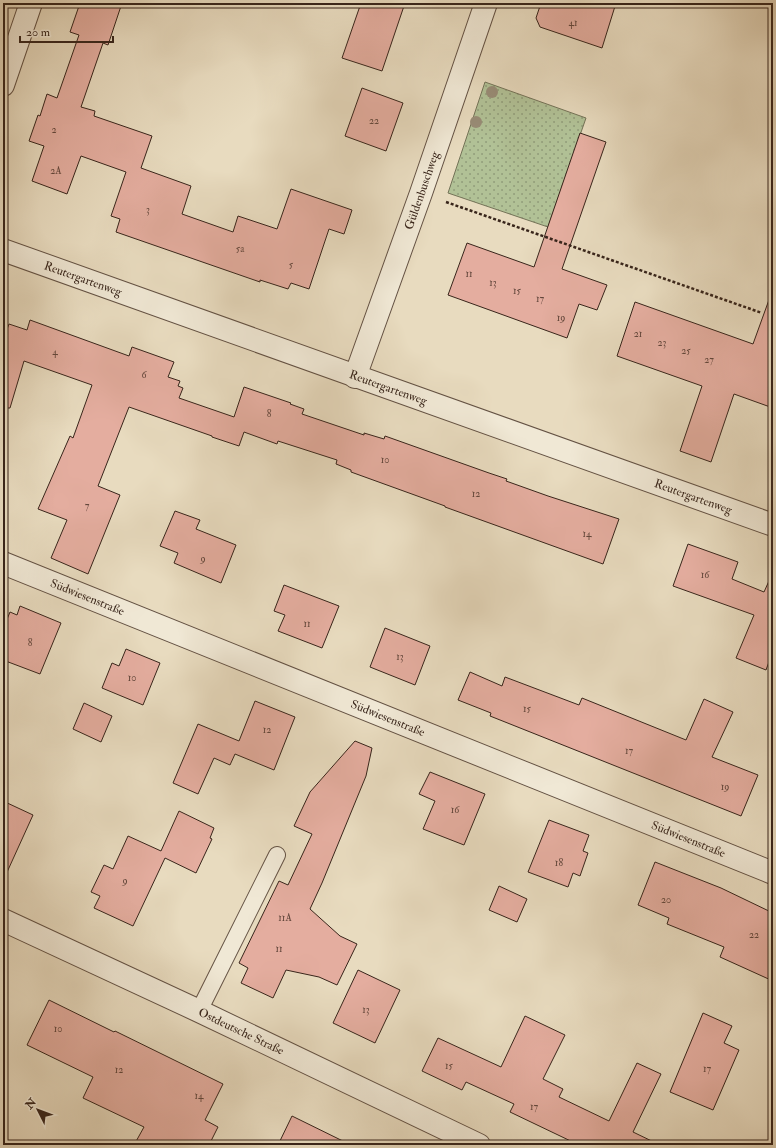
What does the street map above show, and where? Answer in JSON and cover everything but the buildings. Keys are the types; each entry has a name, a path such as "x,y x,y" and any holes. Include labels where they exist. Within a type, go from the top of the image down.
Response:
{"street":[{"path":"3,85 31,3"},
{"name":"Güldenbuschweg","path":"355,377 421,193 486,3"},
{"name":"Reutergartenweg","path":"3,250 355,377 773,525"},
{"name":"Südwiesenstraße","path":"3,563 773,873"},
{"name":"Ostdeutsche Straße","path":"3,920 199,1011 479,1145"}],"lane":[{"path":"199,1011 278,855"}],"path":[{"path":"421,193 762,313"}],"green space":[{"path":"485,82 586,118 548,227 448,193"}]}
